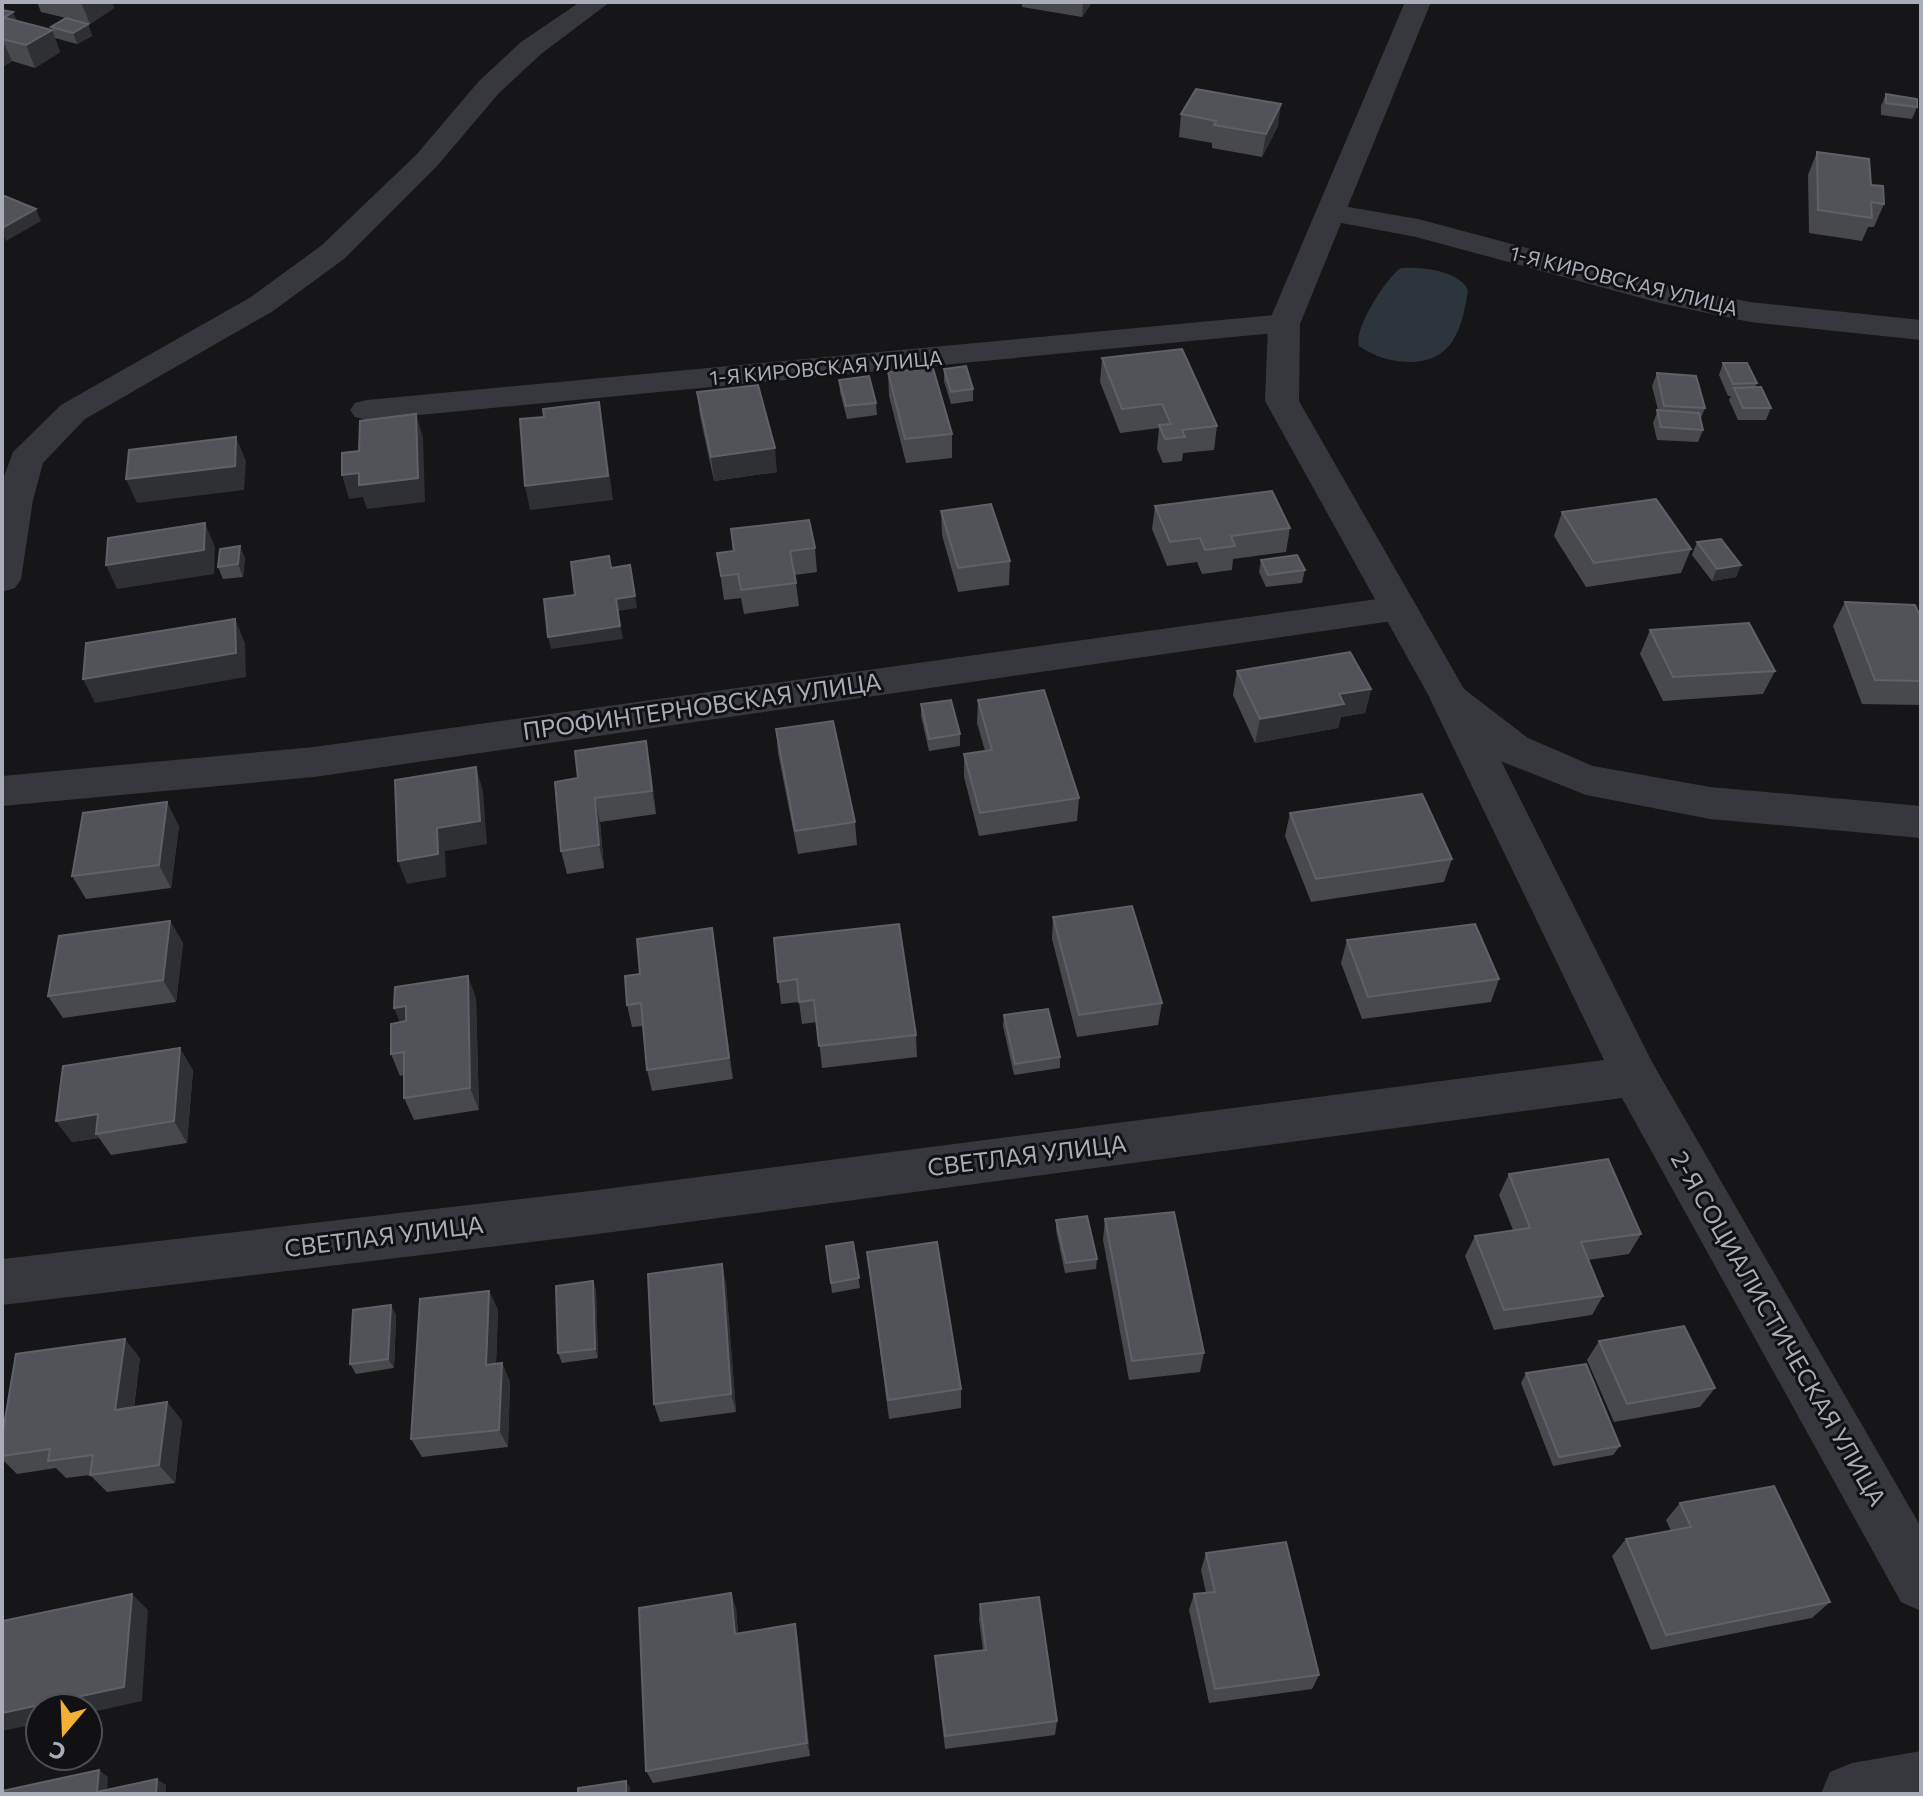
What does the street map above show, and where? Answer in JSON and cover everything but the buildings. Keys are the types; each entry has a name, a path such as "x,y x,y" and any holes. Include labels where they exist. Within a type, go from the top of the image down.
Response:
{"street":[{"path":"2,579 26,460 73,412 262,304 333,252 427,160 489,87 531,48 597,2"},
{"path":"1418,2 1284,324 1282,401 1450,699 1635,1076"},
{"name":"1-Я КИРОВСКАЯ УЛИЦА","path":"1331,213 1418,228 1671,296 1750,312 1921,330"},
{"name":"1-Я КИРОВСКАЯ УЛИЦА","path":"367,410 1284,324"},
{"name":"ПРОФИНТЕРНОВСКАЯ УЛИЦА","path":"2,791 314,762 1399,609"},
{"path":"1450,699 1513,749 1586,780 1710,803 1921,822"},
{"name":"СВЕТЛАЯ УЛИЦА","path":"2,1282 622,1209 1635,1076"},
{"name":"2-Я СОЦИАЛИСТИЧЕСКАЯ УЛИЦА","path":"1635,1076 1921,1582"},
{"path":"1852,1794 1921,1782"}],"shaded area":[{"path":"1401,268 1428,269 1448,274 1468,290 1462,318 1452,341 1435,357 1423,361 1388,359 1359,346 1361,328 1372,304"}]}
